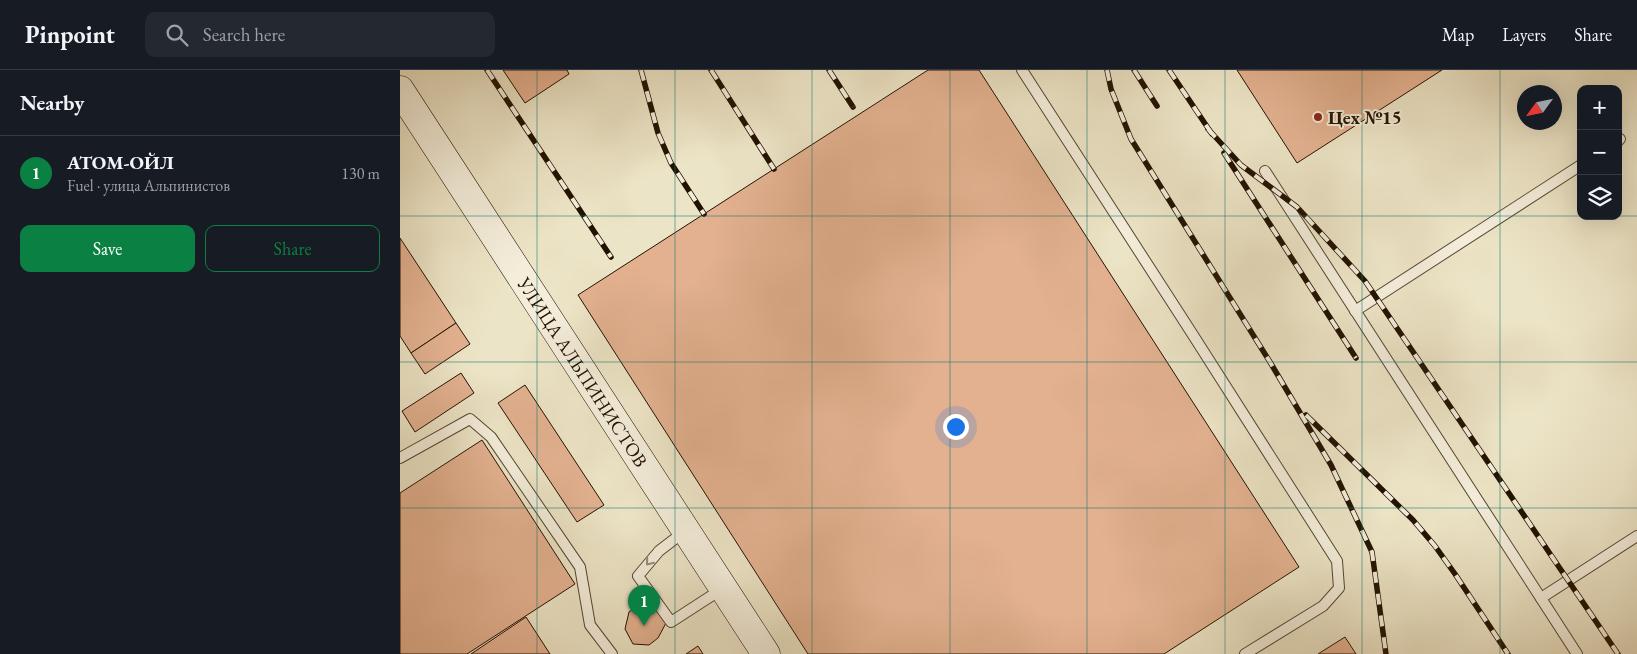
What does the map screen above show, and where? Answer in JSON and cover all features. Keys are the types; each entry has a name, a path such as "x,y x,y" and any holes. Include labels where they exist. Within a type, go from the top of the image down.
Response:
{"main road":[{"name":"УЛИЦА АЛЬПИНИСТОВ","path":"400,90 766,654"}],"lane":[{"path":"1022,70 1337,561 1339,588 1323,606 1246,654"},
{"path":"1355,311 1577,168"},
{"path":"1265,171 1577,654"},
{"path":"400,458 470,419 491,437 580,567 590,625 612,654"},
{"path":"686,530 658,550 638,576 671,622 723,588"},
{"path":"1541,598 1637,536"}],"building":[{"path":"503,70 567,70 569,74 525,103"},
{"path":"928,70 979,70 1299,567 1164,654 808,654 578,295"},
{"name":"Цех №15","path":"1237,70 1442,70 1297,163"},
{"path":"400,238 456,323 411,353 400,336"},
{"path":"456,323 470,344 425,374 411,353"},
{"path":"461,373 474,393 415,432 402,411"},
{"path":"525,385 604,505 577,522 498,403"},
{"path":"482,440 575,584 467,654 400,654 400,493"},
{"path":"638,606 655,607 666,623 658,638 649,645 633,644 625,629 629,612"},
{"path":"526,617 550,654 471,654"},
{"path":"1345,637 1356,654 1318,654"},
{"path":"698,646 703,654 686,654"}],"railway":[{"path":"487,70 611,257"},
{"path":"641,70 658,133 671,163 704,214"},
{"path":"711,70 774,169"},
{"path":"829,70 853,107"},
{"path":"1107,70 1111,89 1131,139 1270,362 1331,465 1372,552 1386,654"},
{"path":"1134,70 1157,106"},
{"path":"1169,70 1212,134"},
{"path":"1208,129 1241,165 1297,207 1365,281 1618,654"},
{"path":"1224,153 1356,358"},
{"path":"1306,415 1413,520 1435,546 1508,654"}],"place":[{"name":"Цех №15","path":"1318,117"},
{"name":"АТОМ-ОЙЛ","path":"644,626"}]}
